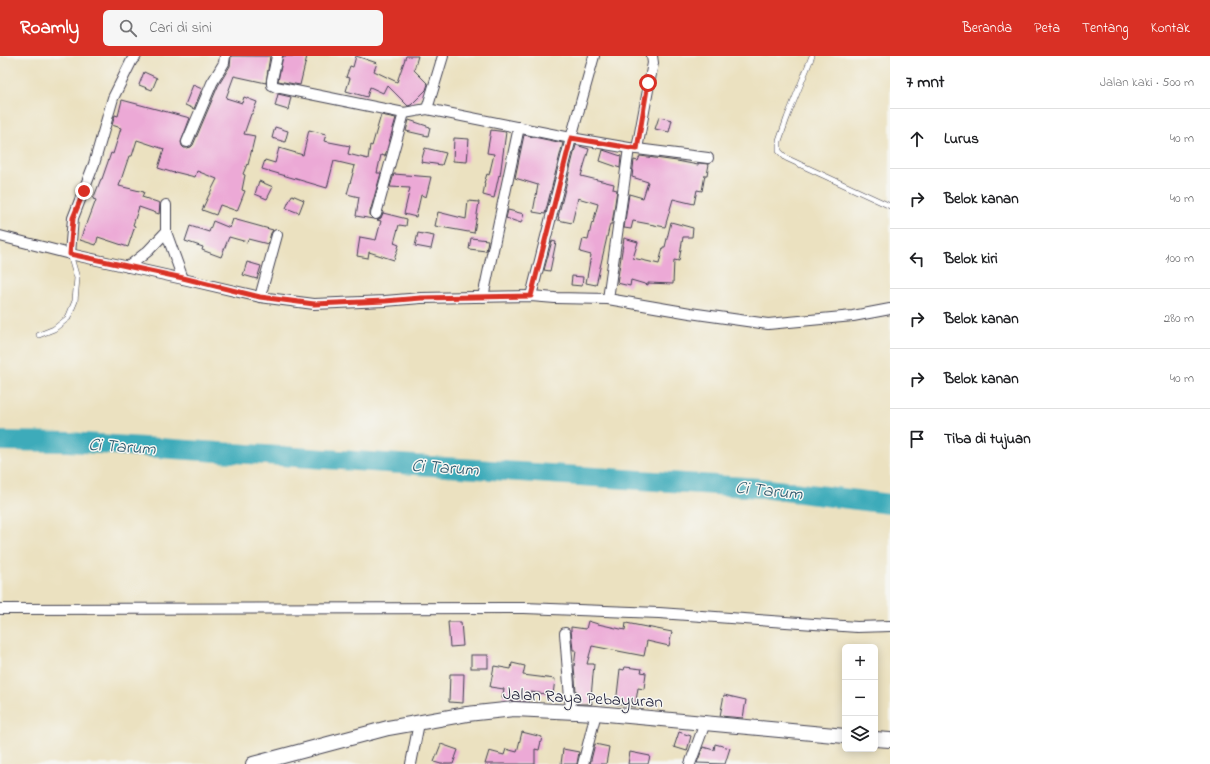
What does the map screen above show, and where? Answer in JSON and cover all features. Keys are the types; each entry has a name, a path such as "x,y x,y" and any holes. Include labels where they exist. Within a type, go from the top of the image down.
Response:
{"main road":[{"name":"Jalan Raya Pebayuran","path":"254,764 388,728 467,714 514,708 705,722 842,736"},
{"path":"878,739 890,740"}],"street":[{"path":"70,254 73,218 94,164 113,98 132,60 136,56"},
{"path":"187,142 212,83 224,63 225,56"},
{"path":"277,56 272,80 272,85 276,87 404,113 427,109 633,149 708,158"},
{"path":"427,109 443,56"},
{"path":"531,296 571,138 594,56"},
{"path":"608,299 633,149 653,63 652,56"},
{"path":"376,214 404,113"},
{"path":"483,297 519,127"},
{"path":"166,205 166,232 183,278"},
{"path":"128,267 166,232"},
{"path":"260,297 278,235"},
{"path":"0,236 70,254 183,278 260,297 314,304 421,298 531,296 608,299 768,324 853,316 890,309"},
{"path":"0,609 524,608 659,613 857,627 890,626"},
{"path":"565,633 571,711"},
{"path":"583,764 596,713"},
{"path":"690,764 705,722"},
{"path":"411,764 419,723"}],"lane":[{"path":"812,56 786,118 779,142 779,150 786,158 890,206"},
{"path":"39,335 54,329 68,318 75,301 77,278 70,254"}],"building":[{"path":"231,56 270,56 266,83 234,76 226,98 242,103 244,97 257,102 244,134 255,136 248,165 247,164 243,174 245,175 242,190 245,191 237,211 220,205 216,215 202,210 217,179 197,171 195,177 158,168 164,149 137,140 132,156 129,156 119,186 144,192 142,197 160,203 159,214 139,207 128,247 98,237 96,245 80,240 96,200 93,199 111,153 113,154 121,128 112,125 115,115 118,116 122,100 190,118 181,142 184,148 191,147 218,86 230,66"},
{"path":"283,56 307,56 300,85 278,81"},
{"path":"356,56 377,63 374,71 397,82 406,56 418,56 414,70 428,84 426,90 411,105 408,106 387,85 383,93 370,87 367,97 346,91 350,78 346,77 350,66 353,67"},
{"path":"144,72 157,78 152,90 139,85"},
{"path":"193,85 202,89 194,109 185,105"},
{"path":"278,94 291,97 288,110 275,106"},
{"path":"381,115 396,118 385,156 381,155 377,173 381,173 370,212 370,216 373,219 356,216 359,197 347,194 355,166 334,161 327,188 262,169 265,160 275,163 279,148 303,155 309,130 326,134 324,141 350,146 348,154 368,159 370,145 372,146"},
{"path":"659,117 672,120 669,132 655,129"},
{"path":"409,120 430,127 428,136 406,131"},
{"path":"275,127 288,131 285,142 272,138"},
{"path":"491,130 506,132 500,176 499,175 494,198 483,195 484,183 487,174 489,175 494,154 487,153"},
{"path":"524,135 563,143 545,214 533,212 538,185 515,178"},
{"path":"454,138 469,139 467,162 453,161"},
{"path":"576,145 589,149 581,176 614,184 613,189 617,190 612,224 610,224 596,285 586,283 591,255 580,252 583,239 588,240 598,204 578,198 572,223 558,220"},
{"path":"425,148 446,153 442,165 421,162"},
{"path":"603,150 621,156 620,168 600,161"},
{"path":"640,156 698,165 698,163 709,164 702,191 697,190 694,204 673,199 665,227 633,221 631,229 624,228 629,194 643,198 648,182 632,177 634,160 638,161"},
{"path":"394,174 431,177 426,197 421,195 416,217 404,214 410,188 390,187"},
{"path":"259,181 273,187 267,199 255,194"},
{"path":"292,195 304,200 299,213 286,208"},
{"path":"468,201 479,202 474,233 435,226 438,212 466,219"},
{"path":"508,210 524,214 521,223 506,218"},
{"path":"383,213 407,219 406,226 399,225 394,243 399,245 394,260 369,252 368,258 357,256 360,237 376,240 381,221 377,220 381,218"},
{"path":"233,219 273,230 268,244 248,239 247,242 229,237 221,257 202,250 203,247 185,241 190,226 209,232 213,221 230,228"},
{"path":"671,222 693,228 692,237 683,237 679,261 674,260 673,284 648,283 648,285 631,280 630,286 617,283 624,238 638,242 633,258 659,264"},
{"path":"418,233 434,236 431,249 415,246"},
{"path":"471,238 488,240 486,251 469,249"},
{"path":"552,241 556,242 550,271 544,270"},
{"path":"247,262 261,266 257,279 243,275"},
{"path":"572,276 583,277 582,286 571,285"},
{"path":"588,621 625,630 626,623 672,632 669,646 647,641 644,656 592,646 587,664 594,664 591,697 592,704 577,704 574,667 576,650 573,650 571,627 586,629"},
{"path":"448,622 461,622 463,646 450,647"},
{"path":"471,655 488,655 488,668 471,668"},
{"path":"512,663 525,666 523,675 555,679 553,695 531,692 529,701 513,701 502,698 504,689 490,687 494,666 511,669"},
{"path":"625,667 642,669 641,672 646,673 644,689 638,688 635,707 616,704 620,669 624,670"},
{"path":"450,674 464,674 463,703 449,702"},
{"path":"724,695 746,700 743,718 720,716"},
{"path":"522,732 542,737 539,750 535,749 535,764 485,764 489,751 504,755 506,749 517,752"},
{"path":"679,732 691,736 687,751 674,747"},
{"path":"441,744 458,750 453,764 441,764 434,762"},
{"path":"595,744 609,747 606,764 590,764"},
{"path":"715,744 730,748 725,764 697,763 703,747 714,750"},
{"path":"563,749 579,752 577,764 561,764"},
{"path":"630,752 650,756 648,764 628,764"}],"waterway":[{"name":"Ci Tarum","path":"0,441 69,442 760,488 890,504"}],"route":[{"path":"84,191 73,218 70,254 183,278 260,297 314,304 421,298 531,296 571,138 637,149 648,83"}]}
